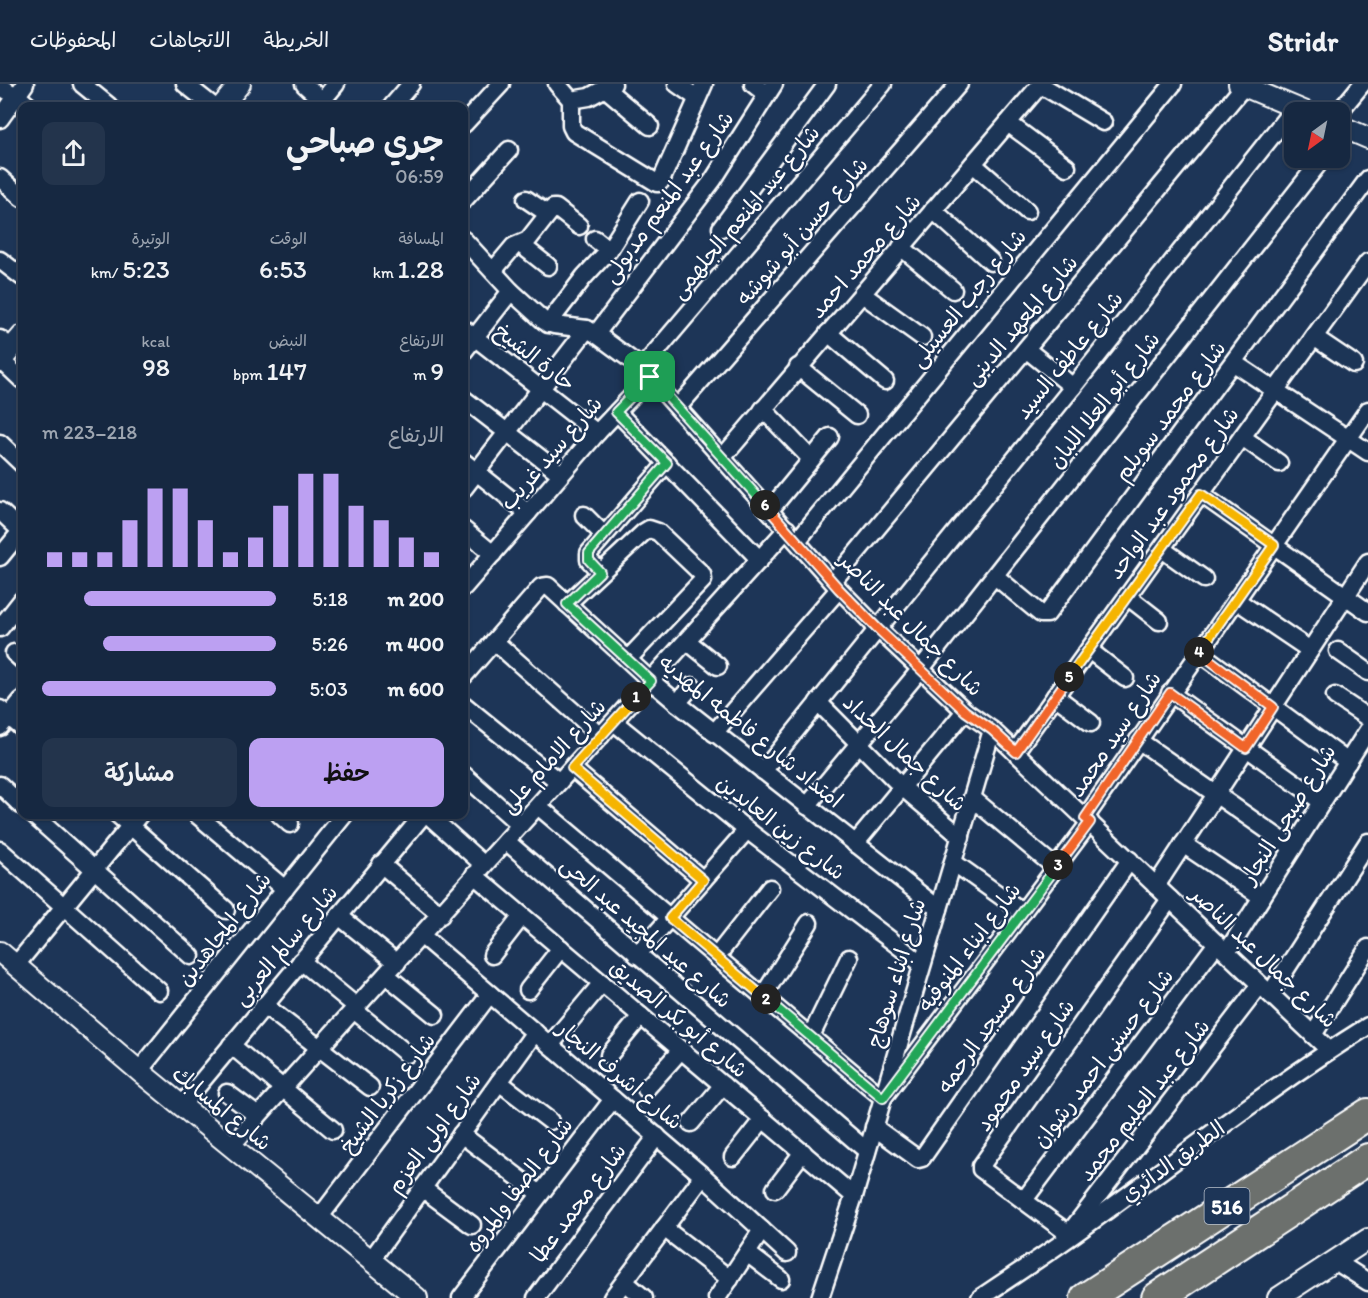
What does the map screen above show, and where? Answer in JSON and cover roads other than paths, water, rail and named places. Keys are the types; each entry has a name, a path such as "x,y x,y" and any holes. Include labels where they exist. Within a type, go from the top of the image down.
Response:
{"highway":[{"name":"516","path":"1086,1298 1368,1114"},
{"name":"516","path":"1157,1298 1368,1159"}],"street":[{"path":"82,84 104,102"},
{"path":"185,84 229,100"},
{"path":"304,84 323,102"},
{"path":"326,102 336,84"},
{"path":"395,102 411,84"},
{"path":"468,120 501,84"},
{"path":"557,84 571,100 571,126 574,132 657,183 661,181 701,91 677,84"},
{"path":"753,84 771,90"},
{"path":"721,228 827,84"},
{"name":"شارع عبد المنعم الجلهمى","path":"646,373 883,84"},
{"name":"شارع حسن أبو شوشه","path":"678,407 959,84"},
{"path":"1041,84 1103,122"},
{"name":"شارع محمد احمد","path":"723,457 1041,84"},
{"name":"شارع رجب العسيلى","path":"792,535 1173,84"},
{"path":"1350,108 1362,84"},
{"path":"0,87 23,95 0,119"},
{"path":"571,100 589,97 609,87 651,126"},
{"path":"1251,87 1284,102"},
{"name":"شارع المعهد الدينى","path":"714,733 1026,349 1251,87"},
{"name":"شارع عبد المنعم مدبولى","path":"470,467 506,433 713,180 771,90"},
{"path":"1008,123 1067,167"},
{"name":"شارع عاطف السيد","path":"763,771 1284,130"},
{"path":"1350,130 1368,138"},
{"path":"468,196 509,150"},
{"path":"973,164 1027,211"},
{"name":"شارع أبو العلا اللبان","path":"807,806 995,576 1315,168"},
{"path":"0,178 18,194"},
{"name":"شارع محمد سويلم","path":"995,576 1041,614 1047,614 1368,179"},
{"path":"526,199 548,214"},
{"path":"468,244 511,291 548,324 584,277 609,250 640,201"},
{"path":"493,271 514,246 528,240 552,209 556,208 579,226"},
{"path":"933,210 991,262"},
{"path":"595,239 609,250"},
{"path":"520,244 548,266"},
{"path":"901,247 953,290"},
{"path":"0,260 18,274"},
{"name":"شارع محمود عبد الواحد","path":"1016,752 1275,390 1314,337 1363,279 1368,261"},
{"path":"468,338 511,291"},
{"path":"862,294 922,337"},
{"name":"شارع جمال عبد الناصر","path":"548,324 591,331 646,373 878,629 965,711 992,730 1016,752 1329,1050"},
{"path":"828,333 885,381"},
{"path":"1314,337 1354,364"},
{"name":"حارة الشيخ","path":"468,340 540,389 597,433"},
{"path":"7,349 18,372"},
{"path":"1026,349 1073,387"},
{"path":"1234,363 1368,452"},
{"path":"798,367 857,415"},
{"name":"شارع سيد غريب","path":"468,582 616,412 646,373"},
{"path":"468,402 561,474"},
{"path":"762,409 811,459"},
{"name":"شارع سيد محمد","path":"1088,820 1170,693 1368,410"},
{"path":"616,412 760,560"},
{"path":"770,510 830,437"},
{"path":"1242,437 1279,463"},
{"path":"0,443 18,460"},
{"path":"600,572 588,558 589,553 667,463"},
{"path":"470,467 528,513"},
{"path":"1201,494 1368,612"},
{"path":"0,511 18,527"},
{"path":"584,515 604,536"},
{"path":"567,604 644,532 649,530 658,532 703,576 703,582 628,659"},
{"path":"468,533 493,554"},
{"name":"شارع الامام على","path":"231,1146 760,560 792,535"},
{"path":"0,557 18,536"},
{"path":"1162,549 1204,579"},
{"path":"1156,886 1368,562"},
{"name":"امتداد شارع فاطمه المهديه","path":"494,641 541,587 548,586 677,703 939,909"},
{"path":"0,628 18,596"},
{"path":"1127,596 1159,621"},
{"path":"1236,600 1310,650"},
{"path":"468,671 494,641 601,736"},
{"path":"687,641 718,666"},
{"path":"1089,650 1125,678"},
{"path":"1338,651 1368,672"},
{"path":"1199,652 1348,762"},
{"path":"677,703 692,686"},
{"path":"1170,693 1322,802"},
{"path":"1055,696 1090,723"},
{"path":"1335,696 1368,718"},
{"name":"شارع جمال الحداد","path":"818,702 902,787 961,837"},
{"path":"18,704 3,717 18,726"},
{"path":"468,708 559,782"},
{"path":"855,844 965,711"},
{"name":"شارع زين العابدين","path":"614,722 747,830 922,964"},
{"name":"شارع ابناء سوهاج","path":"820,1298 854,1196 992,730"},
{"name":"شارع صبحى النجار","path":"1222,948 1262,897 1368,730"},
{"path":"1138,740 1293,848"},
{"path":"572,768 703,880"},
{"path":"468,779 520,825"},
{"path":"0,785 18,802"},
{"path":"972,798 1056,868"},
{"path":"538,806 883,1098"},
{"path":"38,819 191,956"},
{"path":"202,819 285,889"},
{"name":"شارع المجاهدين","path":"140,1071 341,819"},
{"name":"شارع سالم العربى","path":"181,1106 421,819"},
{"name":"شارع أبو بكر الصديق","path":"430,819 522,916 854,1196"},
{"name":"شارع ابناء المنوفيه","path":"883,1098 1056,868 1088,820"},
{"path":"16,965 135,821 226,910"},
{"path":"636,955 747,830"},
{"name":"شارع عبد المجيد عبد الحى","path":"506,841 867,1151"},
{"name":"شارع عبد العليم محمد","path":"1066,1238 1265,989 1368,842"},
{"path":"1183,844 1262,897"},
{"path":"0,850 159,991"},
{"name":"شارع مسجد الرحمه","path":"874,1127 918,1159 922,1158 1131,860"},
{"path":"953,862 1023,912"},
{"path":"381,864 441,915"},
{"path":"716,957 770,888"},
{"name":"شارع سيد محمود","path":"1066,1238 1024,1200 981,1169 981,1166 1170,899"},
{"path":"339,916 435,1015"},
{"path":"492,955 522,916"},
{"path":"763,996 809,923"},
{"name":"شارع اشرف النجار","path":"422,936 657,1136 787,1253"},
{"path":"528,990 561,948"},
{"name":"شارع حسنى احمد رشوان","path":"1024,1200 1222,948"},
{"path":"1313,1035 1368,948"},
{"name":"شارع المسابك","path":"0,952 181,1106 417,1298"},
{"path":"811,1036 849,957"},
{"path":"301,961 407,1054"},
{"path":"550,1045 602,983"},
{"name":"شارع زكريا الشيخ","path":"319,1218 490,994"},
{"path":"264,1005 370,1087"},
{"path":"609,1055 641,1016"},
{"name":"الطريق الدائري","path":"980,1298 1329,1050 1368,1026"},
{"name":"شارع اولى العزم","path":"370,1260 535,1032"},
{"path":"231,1046 333,1130"},
{"path":"646,1089 681,1050"},
{"path":"499,1082 550,1121"},
{"path":"691,1123 723,1085"},
{"path":"227,1093 258,1116"},
{"name":"شارع الصفا والمروه","path":"461,1298 613,1098"},
{"path":"733,1157 764,1119"},
{"path":"461,1134 540,1194"},
{"name":"شارع محمد عطا","path":"536,1298 657,1136"},
{"path":"775,1190 803,1152"},
{"path":"612,1298 703,1176"},
{"path":"422,1188 472,1225"},
{"path":"664,1228 730,1279"},
{"path":"717,1298 762,1230"},
{"path":"1278,1298 1368,1239"},
{"path":"747,1253 781,1279"},
{"path":"1335,1261 1368,1282"},
{"path":"625,1282 644,1298"}]}
